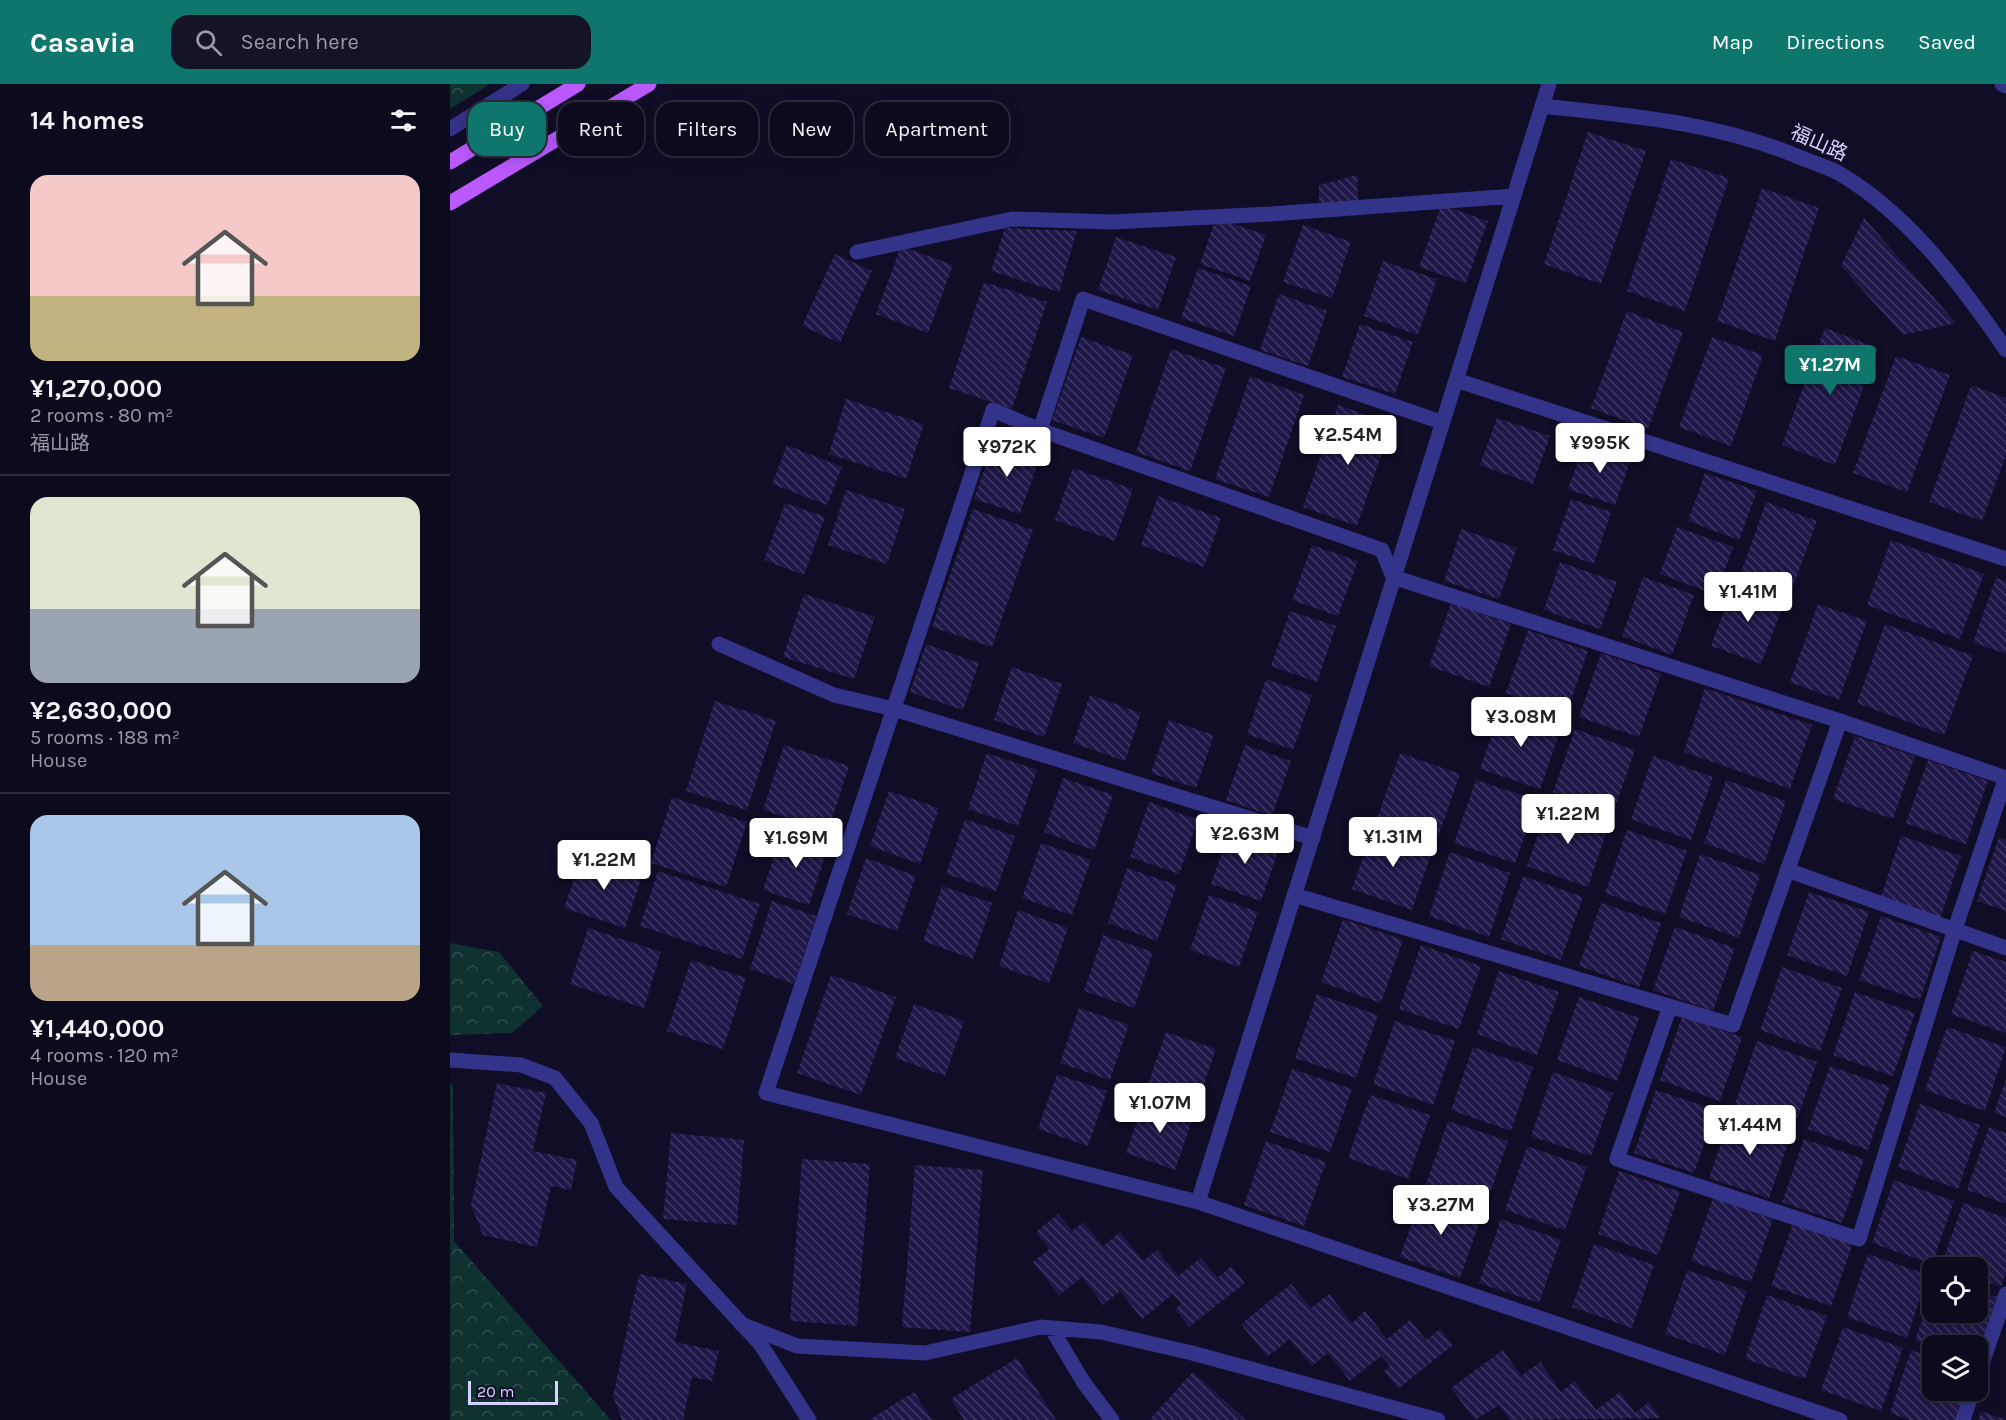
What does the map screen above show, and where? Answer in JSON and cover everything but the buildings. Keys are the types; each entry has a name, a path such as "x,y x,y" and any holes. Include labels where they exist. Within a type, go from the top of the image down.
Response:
{"main road":[{"path":"450,162 578,84"},
{"path":"450,203 649,84"}],"street":[{"path":"450,129 522,84"},
{"path":"1198,1202 1549,84"},
{"name":"福山路","path":"1542,106 1686,122 1770,144 1842,175 1897,217 1959,283 2006,350"},
{"path":"857,252 1012,219 1112,222 1514,196"},
{"path":"1040,430 1083,299 1441,422"},
{"path":"1456,380 2006,559"},
{"path":"1670,1006 1617,1159 1859,1239 1954,932 2006,778 1840,721 1393,577 1382,550 1040,430 993,410 765,1093 1198,1202 1840,1420"},
{"path":"719,644 834,695 894,709 1313,838"},
{"path":"1294,895 1733,1025 1840,721"},
{"path":"1787,870 1954,932 2006,948"},
{"path":"450,1060 521,1065 555,1078 591,1123 616,1187 761,1345 809,1420"},
{"path":"1988,1346 2006,1294"},
{"path":"741,1324 796,1346 925,1353 1041,1327 1101,1332 1192,1353 1438,1420"},
{"path":"1051,1328 1084,1383 1112,1420"},
{"path":"1963,1420 1969,1401"}],"green space":[{"path":"450,84 490,84 450,109"},
{"path":"450,943 499,952 543,1006 512,1033 450,1035"},
{"path":"450,1084 453,1085 454,1241 611,1420 450,1420"}]}
